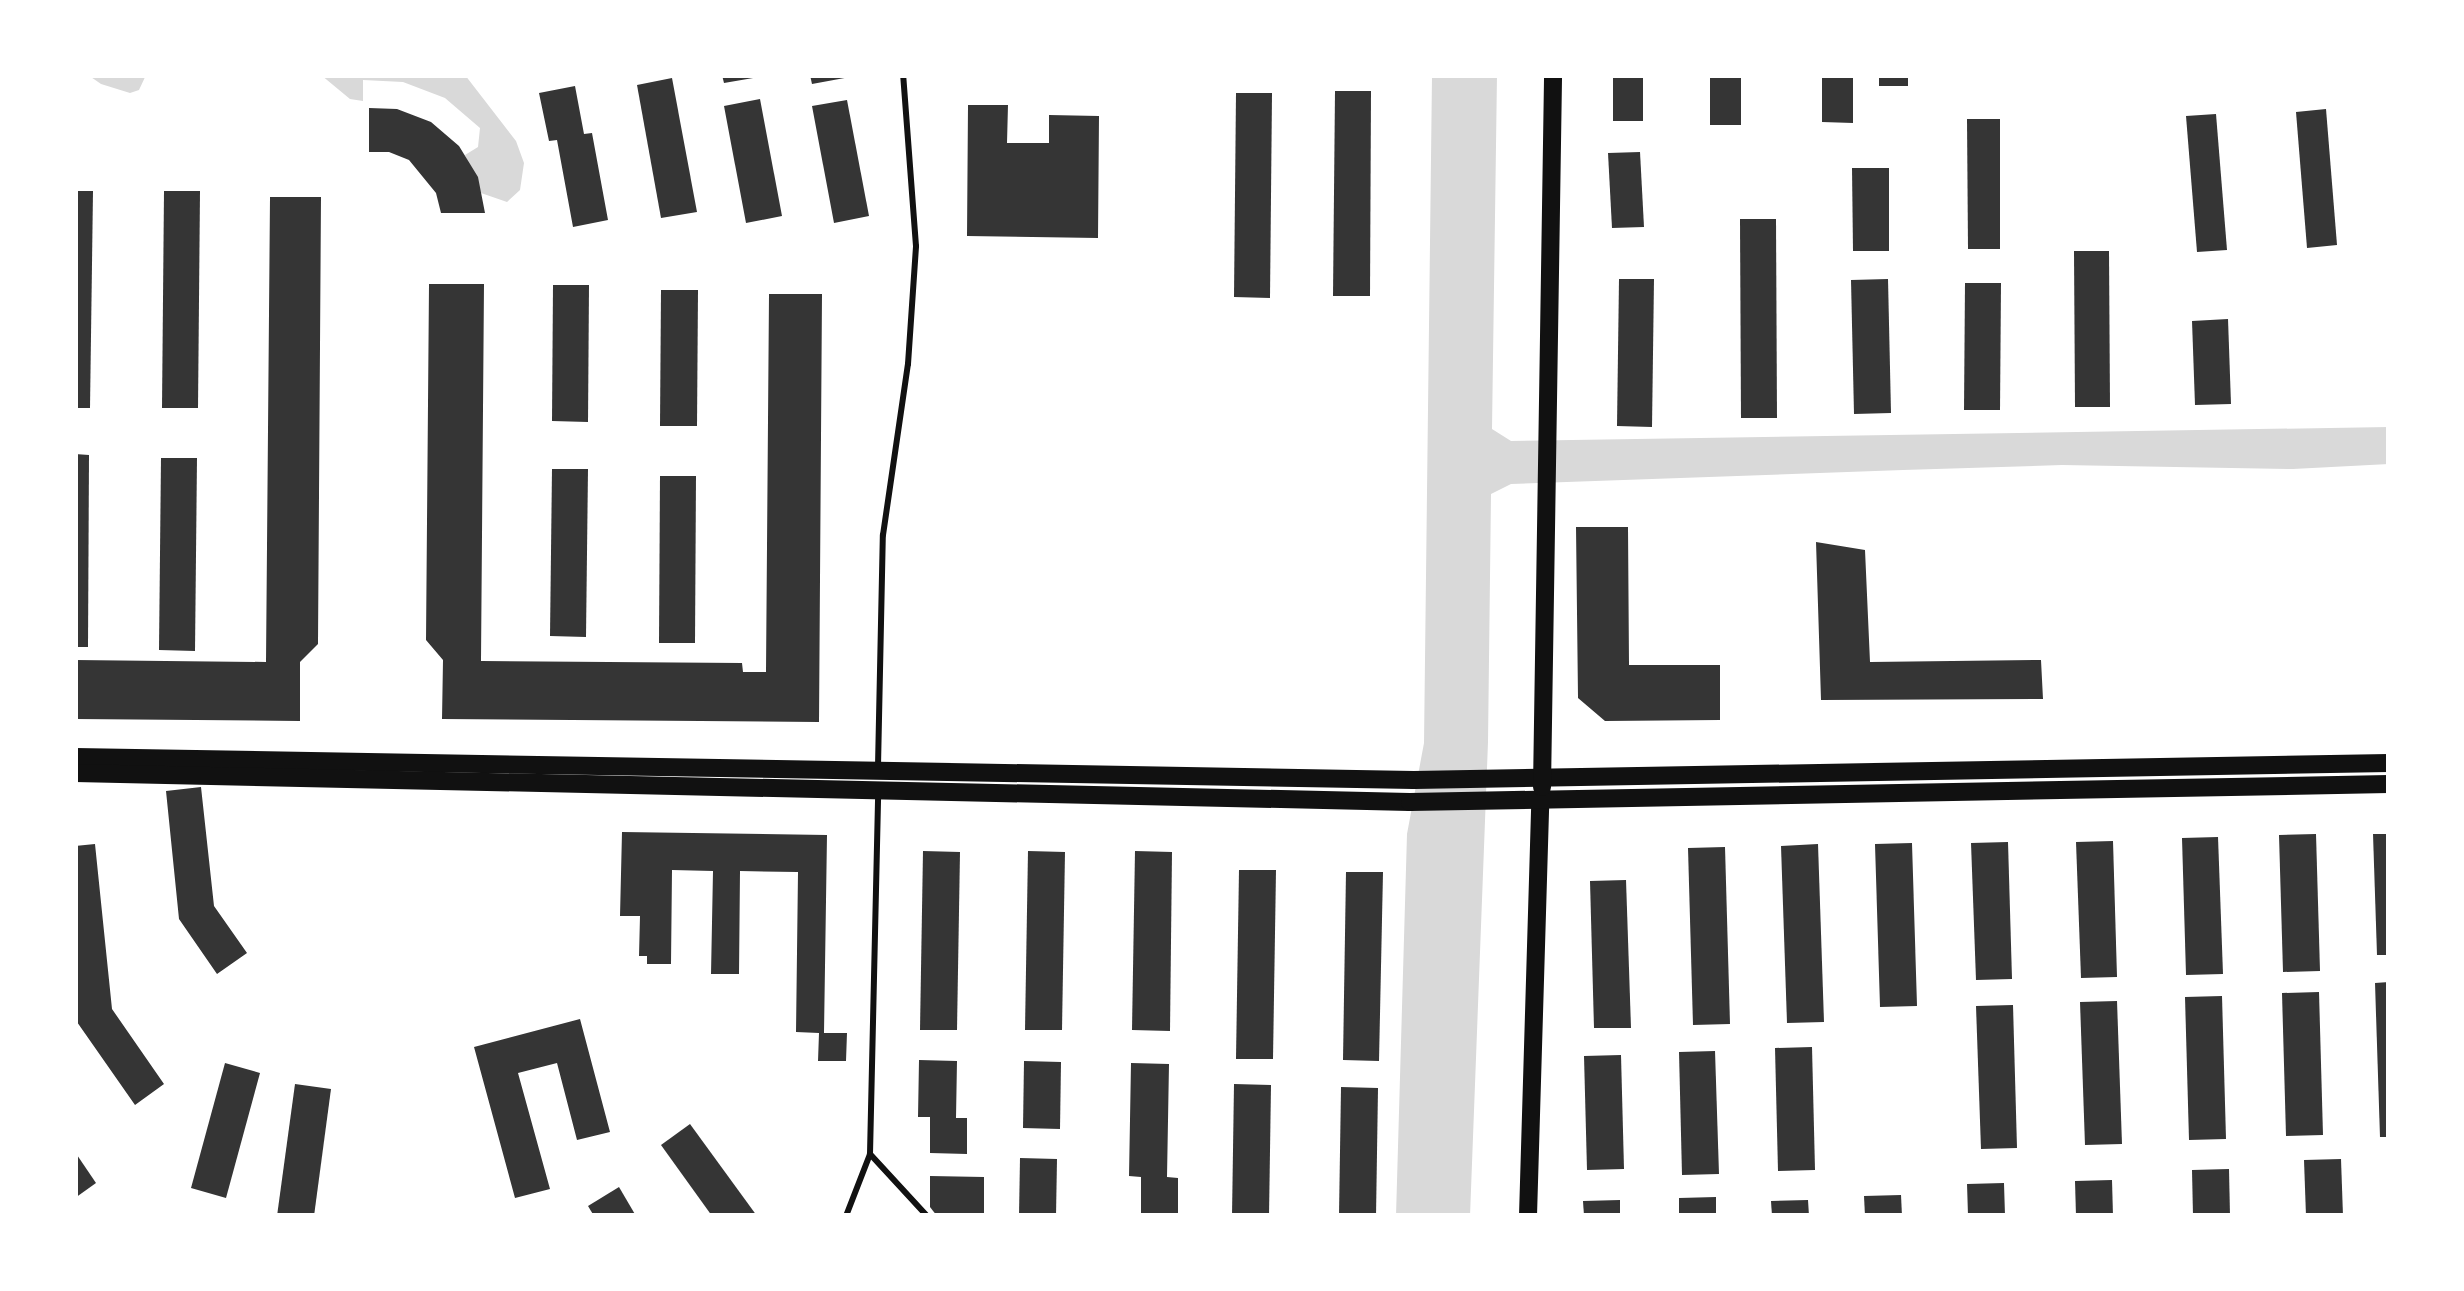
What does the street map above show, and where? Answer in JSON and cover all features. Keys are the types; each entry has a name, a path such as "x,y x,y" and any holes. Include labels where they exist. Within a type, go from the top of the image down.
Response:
{"main road":[{"path":"1528,1216 1542,780 1553,75"},
{"path":"75,757 1414,780 2389,763"},
{"path":"75,774 1410,802 2389,784"}],"lane":[{"path":"846,1216 870,1154 883,535 908,364 916,246 903,75"},
{"path":"870,1154 927,1216"}],"shaded area":[{"path":"88,75 146,75 139,90 130,93 101,84"},
{"path":"321,75 465,75 516,141 524,163 520,190 507,202 481,193 465,155 478,147 480,128 445,98 403,82 363,80 363,101 350,99"},
{"path":"1432,75 1497,75 1492,429 1511,441 2389,427 2389,464 2293,469 2062,465 1903,470 1511,484 1491,494 1488,742 1470,1216 1396,1216 1407,834 1424,743"}],"building":[{"path":"722,75 758,75 759,77 724,83"},
{"path":"810,75 850,75 850,77 812,84"},
{"path":"1613,75 1643,75 1643,121 1613,121"},
{"path":"1710,75 1741,75 1741,125 1710,125"},
{"path":"1822,75 1853,75 1853,123 1822,122"},
{"path":"1879,75 1908,75 1908,86 1879,86"},
{"path":"672,78 697,212 661,218 637,85"},
{"path":"575,86 584,134 592,133 608,220 573,227 557,140 549,141 539,93"},
{"path":"1335,91 1371,91 1370,296 1333,296"},
{"path":"1236,93 1272,93 1270,298 1234,297"},
{"path":"760,99 782,216 746,223 724,106"},
{"path":"847,100 869,216 834,223 812,106"},
{"path":"968,105 1008,105 1007,143 1049,143 1049,115 1099,116 1098,238 967,236"},
{"path":"369,108 397,109 431,122 459,146 478,177 485,213 441,213 436,193 409,160 389,152 369,152"},
{"path":"2326,109 2337,245 2307,248 2296,112"},
{"path":"2216,114 2227,250 2197,252 2186,116"},
{"path":"1967,119 2000,119 2000,249 1968,249"},
{"path":"1640,152 1644,227 1612,228 1608,153"},
{"path":"1852,168 1889,168 1889,251 1853,251"},
{"path":"75,191 93,191 90,408 75,408"},
{"path":"164,191 200,191 198,408 162,408"},
{"path":"270,197 321,197 318,644 300,662 300,721 75,719 75,660 266,662"},
{"path":"1740,219 1776,219 1777,418 1741,418"},
{"path":"2074,251 2109,251 2110,407 2075,407"},
{"path":"1619,279 1654,279 1652,427 1617,426"},
{"path":"1888,279 1891,413 1854,414 1851,280"},
{"path":"1965,283 2001,283 2000,410 1964,410"},
{"path":"429,284 484,284 481,661 742,663 743,672 766,672 769,294 822,294 819,722 442,719 443,660 426,640"},
{"path":"553,285 589,285 588,422 552,421"},
{"path":"661,290 698,290 697,426 660,426"},
{"path":"2228,319 2231,404 2195,405 2192,321"},
{"path":"75,454 89,455 88,647 75,647"},
{"path":"161,458 197,458 195,651 159,650"},
{"path":"552,469 588,469 586,637 550,636"},
{"path":"660,476 696,476 695,643 659,643"},
{"path":"1576,527 1628,527 1629,665 1720,665 1720,720 1605,721 1578,698"},
{"path":"1816,542 1865,550 1870,662 2041,660 2043,699 1821,700"},
{"path":"201,787 214,906 247,953 217,974 179,919 166,791"},
{"path":"622,832 827,835 824,1033 847,1033 846,1061 818,1061 819,1033 796,1032 798,872 740,871 739,974 711,974 713,871 672,870 671,964 647,964 647,956 639,956 640,916 620,916"},
{"path":"2316,834 2320,971 2283,972 2279,835"},
{"path":"2373,834 2389,834 2389,955 2377,955"},
{"path":"2218,837 2223,974 2186,975 2182,838"},
{"path":"2113,841 2117,977 2081,978 2076,842"},
{"path":"2008,842 2012,979 1976,980 1971,843"},
{"path":"1912,843 1917,1006 1880,1007 1875,844"},
{"path":"95,844 112,1009 164,1084 135,1105 77,1022 75,846"},
{"path":"1818,844 1824,1022 1787,1023 1781,846"},
{"path":"1725,847 1730,1024 1693,1025 1688,848"},
{"path":"923,851 960,852 957,1030 920,1030"},
{"path":"1028,851 1065,852 1062,1030 1025,1030"},
{"path":"1135,851 1172,852 1170,1031 1132,1030"},
{"path":"1239,870 1276,870 1273,1059 1236,1059"},
{"path":"1346,872 1383,872 1379,1061 1343,1060"},
{"path":"1626,880 1631,1028 1594,1028 1590,881"},
{"path":"2389,982 2389,1137 2380,1137 2375,983"},
{"path":"2319,992 2323,1135 2286,1136 2282,993"},
{"path":"2222,996 2226,1139 2189,1140 2185,997"},
{"path":"2117,1001 2122,1144 2085,1145 2080,1002"},
{"path":"2013,1005 2017,1148 1981,1149 1976,1006"},
{"path":"580,1019 610,1132 577,1140 557,1063 518,1073 550,1189 515,1198 474,1047"},
{"path":"1812,1047 1815,1170 1778,1171 1775,1048"},
{"path":"1715,1051 1719,1174 1682,1175 1679,1052"},
{"path":"1621,1055 1624,1169 1587,1170 1584,1056"},
{"path":"919,1060 957,1061 956,1118 967,1118 967,1154 930,1153 930,1117 918,1117"},
{"path":"1024,1061 1061,1062 1060,1129 1023,1128"},
{"path":"225,1063 260,1073 226,1198 191,1188"},
{"path":"1131,1063 1169,1064 1167,1177 1178,1178 1178,1216 1141,1216 1141,1177 1129,1176"},
{"path":"295,1084 331,1089 314,1216 277,1216"},
{"path":"1234,1084 1271,1085 1269,1216 1232,1216"},
{"path":"1341,1087 1378,1088 1376,1216 1339,1216"},
{"path":"690,1124 757,1216 712,1216 661,1145"},
{"path":"75,1152 96,1183 75,1198"},
{"path":"1020,1158 1057,1159 1056,1216 1019,1216"},
{"path":"2341,1159 2343,1216 2306,1216 2304,1160"},
{"path":"2229,1169 2230,1216 2193,1216 2192,1170"},
{"path":"930,1176 984,1177 984,1216 937,1216 930,1207"},
{"path":"2112,1180 2113,1216 2076,1216 2075,1181"},
{"path":"2004,1183 2005,1216 1968,1216 1967,1184"},
{"path":"619,1187 636,1216 594,1216 588,1206"},
{"path":"1901,1195 1902,1216 1865,1216 1864,1196"},
{"path":"1716,1197 1716,1216 1679,1216 1679,1198"},
{"path":"1620,1200 1620,1216 1584,1216 1583,1201"},
{"path":"1808,1200 1809,1216 1772,1216 1771,1201"}]}
